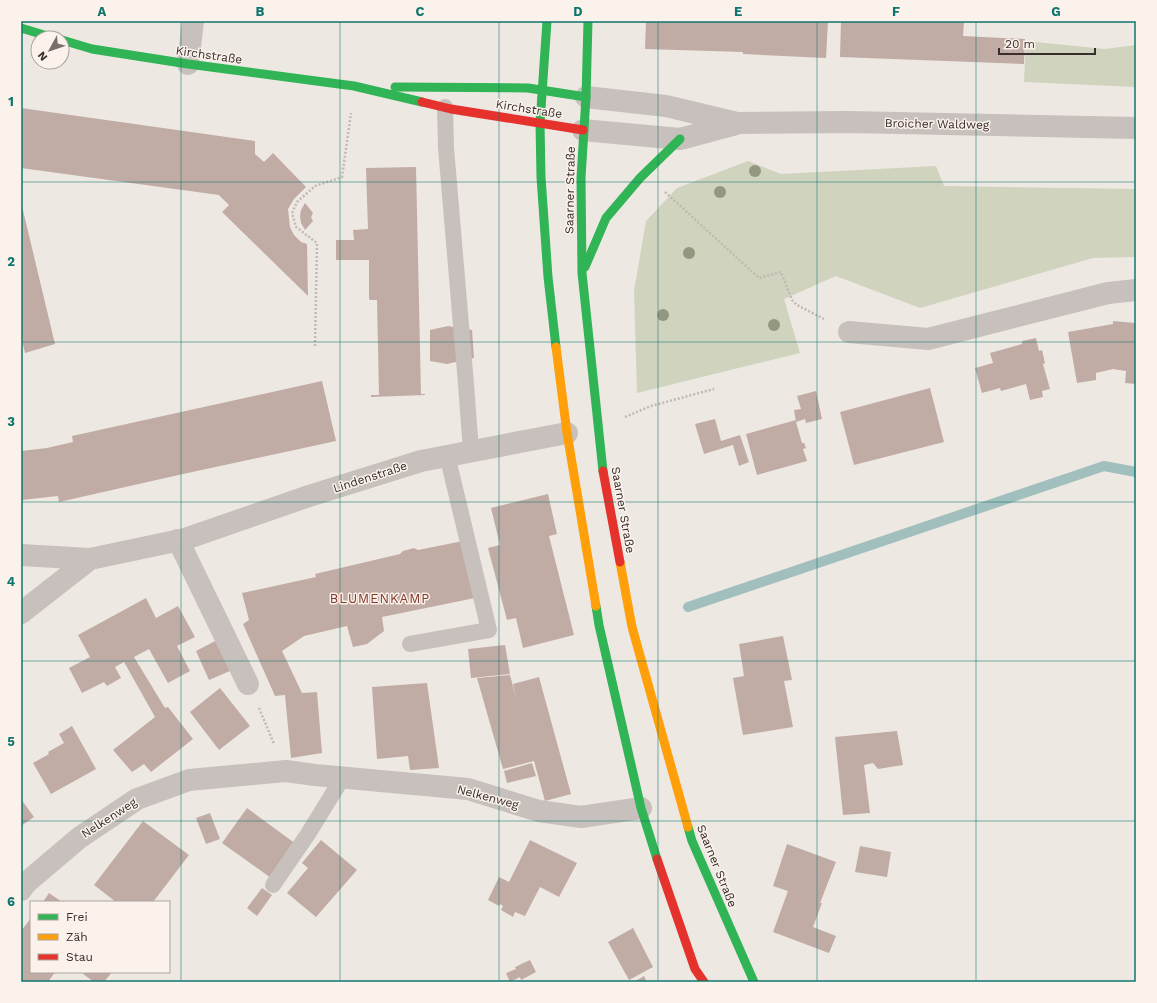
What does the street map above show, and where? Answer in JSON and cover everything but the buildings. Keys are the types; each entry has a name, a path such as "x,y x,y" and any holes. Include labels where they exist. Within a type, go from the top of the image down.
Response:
{"main road":[{"name":"Saarner Straße","path":"547,21 540,123 541,177 548,277 567,433 599,625 641,808 687,948 695,969 704,982"},
{"name":"Saarner Straße","path":"588,21 586,97 580,184 582,273 604,476 632,627 692,841 754,982"},
{"name":"Kirchstraße","path":"70,42 92,49 188,64 354,86 445,107 584,130"},
{"name":"Kirchstraße","path":"354,86 528,88 586,97"},
{"path":"582,273 606,218 640,178 680,139"}],"street":[{"path":"188,64 192,21"},
{"name":"Broicher Waldweg","path":"586,97 666,106 737,123 857,122 1136,128"},
{"name":"Broicher Waldweg","path":"584,130 680,139 737,123"},
{"path":"849,332 928,339 1108,293 1136,290"},
{"name":"Lindenstraße","path":"21,555 90,559 185,539 309,496 421,461 567,433"},
{"path":"178,540 248,684"},
{"path":"21,613 90,559"},
{"name":"Nelkenweg","path":"21,890 26,883 79,838 137,799 189,780 286,771 468,789 539,811 581,817 641,808"}],"lane":[{"path":"445,107 446,148 471,451"},
{"path":"410,644 489,630 447,455"},
{"path":"273,885 308,834 343,777"}],"path":[{"path":"315,346 318,243 296,227 292,213 297,202 315,186 342,177 354,86"},
{"path":"662,188 759,278 781,272 792,300 849,332"},
{"path":"598,428 651,406 714,389"},
{"path":"248,684 286,771"}],"green space":[{"path":"1026,41 1105,49 1136,45 1136,87 1024,82"},
{"path":"748,161 781,174 936,166 944,186 1136,189 1136,257 1093,258 920,308 836,276 784,299 800,353 637,393 634,291 646,221 677,188"}],"waterway":[{"path":"688,607 1104,466 1136,472"}],"traffic: fast":[{"path":"547,21 540,123 541,177 548,277 556,347"},
{"path":"588,21 586,97 581,178 582,273 603,471"},
{"path":"21,28 30,31"},
{"path":"70,42 92,49 188,64 354,86 422,102"},
{"path":"395,87 528,88 586,97"},
{"path":"585,267 606,218 640,178 680,139"},
{"path":"596,606 599,625 641,808 657,859"},
{"path":"688,827 692,841 754,982"}],"traffic: slow":[{"path":"556,347 567,433 596,606"},
{"path":"620,562 632,627 688,827"}],"traffic: jam":[{"path":"422,102 451,109 583,130"},
{"path":"603,471 620,562"},
{"path":"657,859 695,969 704,982"}],"district":[{"name":"BLUMENKAMP","path":"380,598"}]}
